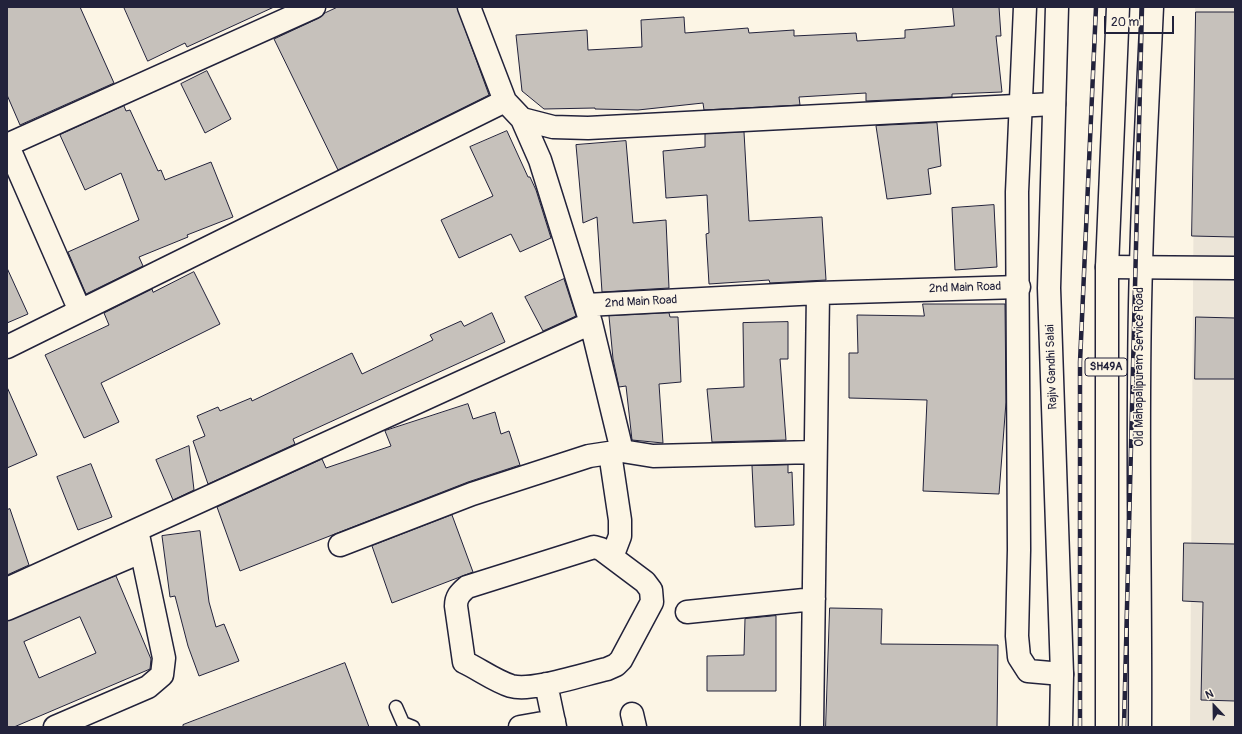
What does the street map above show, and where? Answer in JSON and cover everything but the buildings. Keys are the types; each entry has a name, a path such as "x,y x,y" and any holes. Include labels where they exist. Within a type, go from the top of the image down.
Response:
{"street":[{"path":"80,311 7,145 314,7"},
{"path":"469,7 505,101 522,119 540,160 589,314 616,452 620,536 612,557"},
{"path":"1026,7 1017,192 1019,286 1020,550 1017,636 1019,657 1028,671 1062,674"},
{"name":"Rajiv Gandhi Salai","path":"1057,7 1049,288 1062,674 1061,727"},
{"name":"SH49A","path":"1107,727 1106,267 1118,7"},
{"name":"Old Mahapalipuram Service Road","path":"1140,727 1140,268 1152,7"},
{"path":"7,347 505,101"},
{"path":"522,119 552,127 588,128 1054,104"},
{"path":"1106,267 1235,268"},
{"name":"2nd Main Road","path":"589,314 818,293 1019,286"},
{"path":"812,727 814,452 818,293"},
{"path":"7,589 137,530 589,314"},
{"path":"340,545 472,494 589,456 616,452 653,456 814,452"},
{"path":"55,727 148,687 162,675 164,658 137,530"},
{"path":"594,548 601,549 645,582 651,590 652,602 621,660 616,665 607,669 546,684 521,687 510,685 464,662 456,601 460,593 467,587 594,548"},
{"path":"7,609 141,552"},
{"path":"687,612 814,599"},
{"path":"520,727 554,724 546,684"}],"lane":[{"path":"396,707 405,726"}],"shaded area":[{"path":"1195,7 1235,7 1235,727 1190,727"}],"railway":[{"path":"1080,727 1080,362 1096,7"},
{"path":"1124,727 1142,7"}]}
